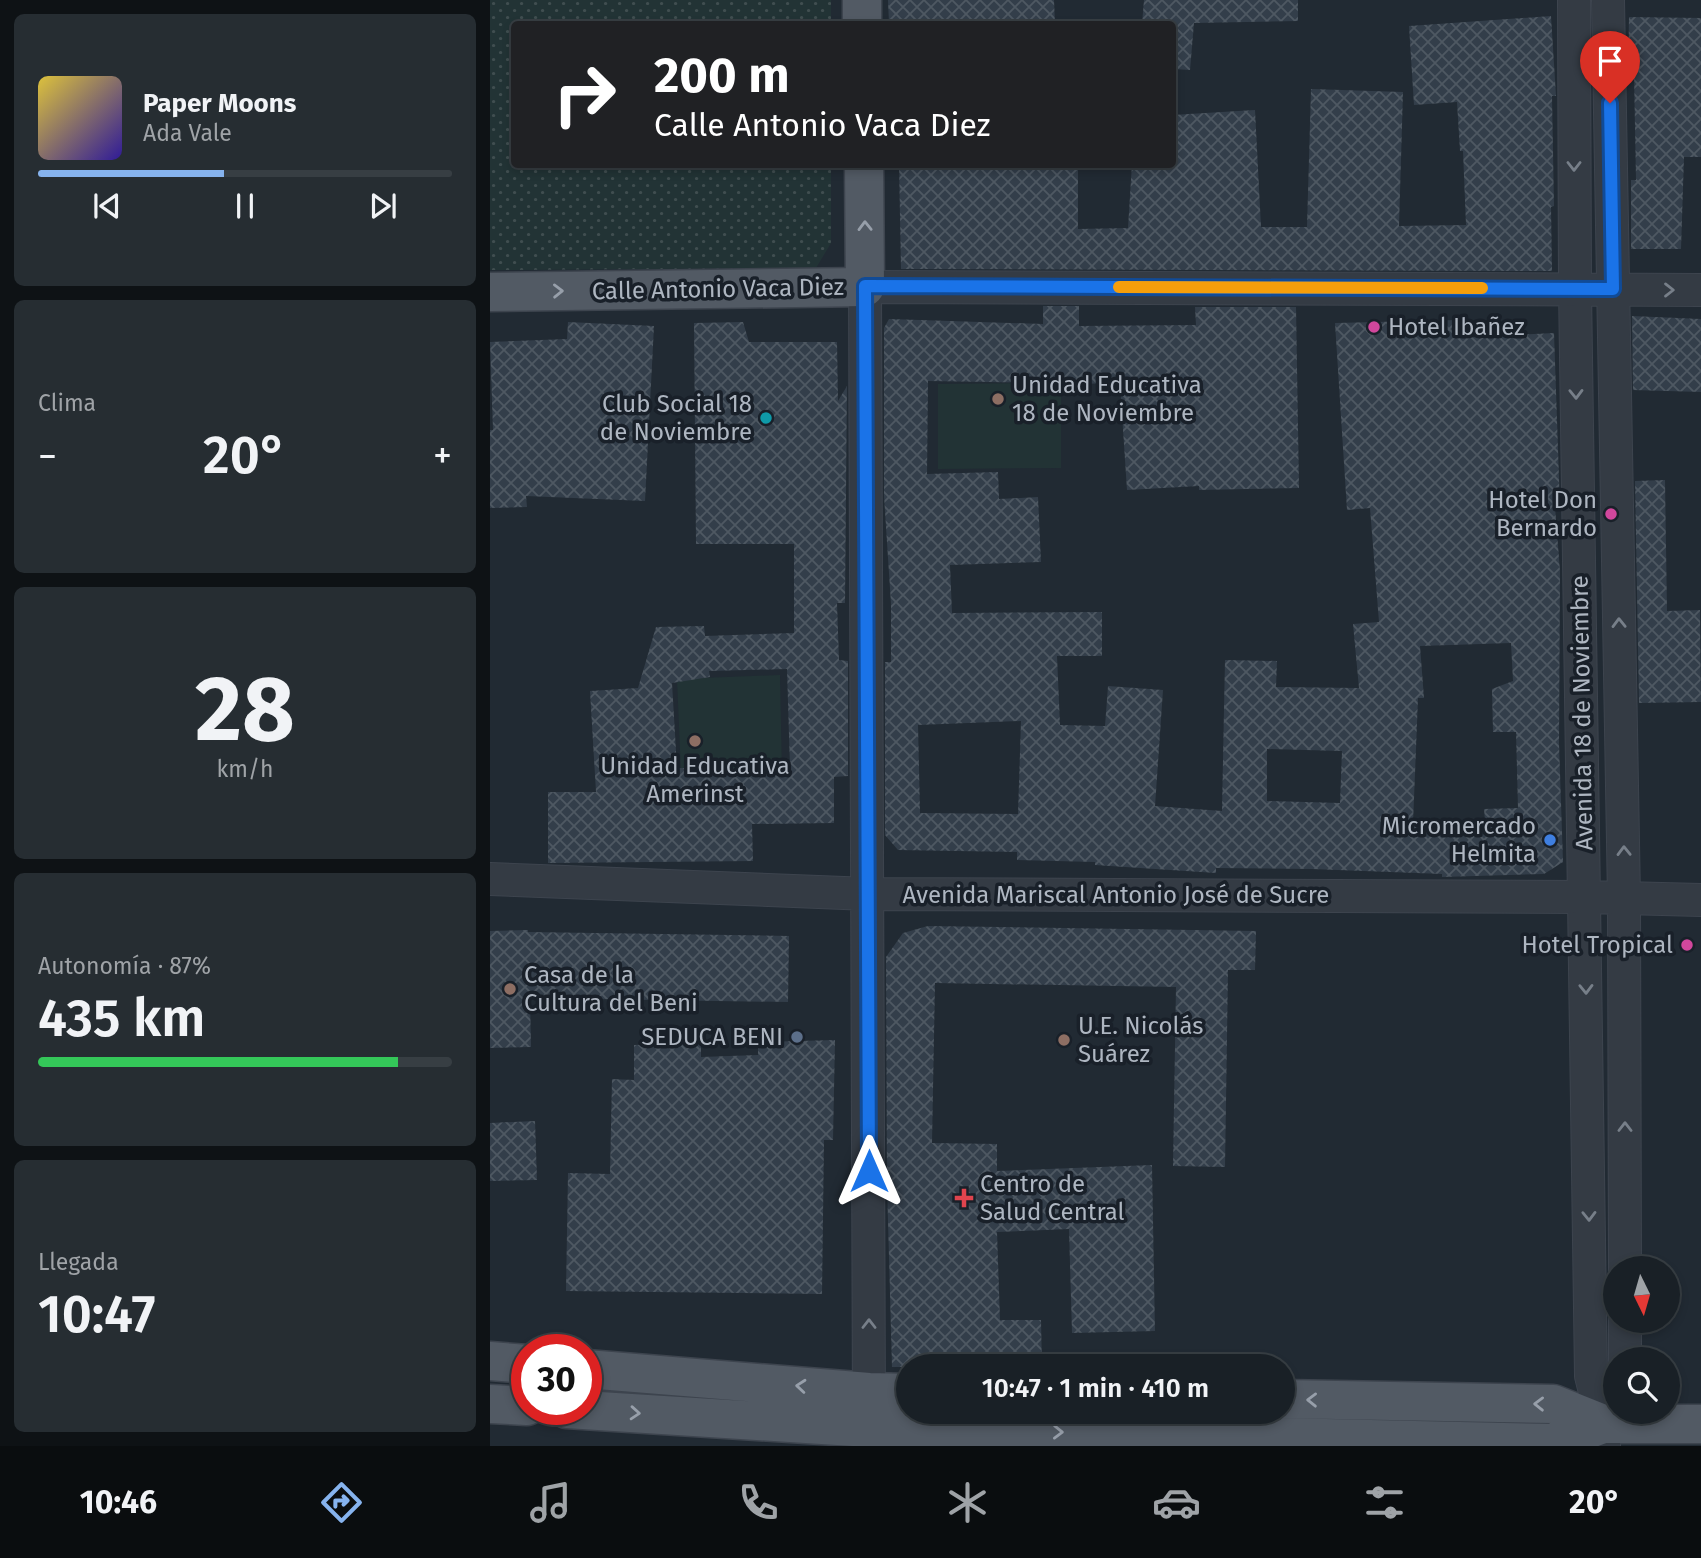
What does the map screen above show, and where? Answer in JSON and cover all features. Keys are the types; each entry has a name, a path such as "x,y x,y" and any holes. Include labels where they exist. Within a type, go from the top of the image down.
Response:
{"main road":[{"path":"862,0 862,21"},
{"path":"864,168 865,286"},
{"name":"Calle Antonio Vaca Diez","path":"490,292 865,286"},
{"path":"490,1361 511,1363"},
{"path":"602,1372 869,1422 896,1402"},
{"path":"1295,1399 1553,1404 1603,1420"},
{"path":"490,1404 511,1405"},
{"path":"602,1411 869,1422 1552,1443 1603,1423"},
{"path":"1680,1423 1701,1424"}],"street":[{"name":"Avenida 18 de Noviembre","path":"1574,0 1574,289 1591,1376 1603,1410"},
{"name":"Avenida 18 de Noviembre","path":"1608,0 1625,898 1625,1256"},
{"name":"Calle Antonio Vaca Diez","path":"865,286 1701,290"},
{"path":"865,286 869,1422"},
{"name":"Avenida Mariscal Antonio José de Sucre","path":"490,879 869,894 1585,897 1701,900"}],"shaded area":[{"path":"490,0 831,0 831,21 511,21 511,168 831,168 831,243 816,268 490,270"},
{"path":"1061,383 1061,468 938,469 938,384"},
{"path":"780,675 782,773 681,774 677,679"}],"building":[{"path":"888,0 1054,0 1055,21 889,21"},
{"path":"1144,0 1298,0 1298,21 1194,23 1190,70 1176,69 1176,21 1142,21"},
{"path":"1551,16 1556,96 1552,96 1552,271 901,269 899,168 1078,168 1078,229 1128,228 1132,168 1176,168 1176,115 1255,110 1261,227 1307,227 1311,89 1403,92 1399,226 1466,225 1463,151 1460,151 1457,102 1414,105 1409,26"},
{"path":"1629,17 1701,18 1701,157 1684,157 1681,249 1631,249 1631,180 1636,180 1634,74 1628,74"},
{"path":"1043,306 1079,306 1079,326 1196,325 1195,307 1296,307 1299,488 1199,490 1199,486 1127,490 1120,384 928,381 927,474 998,472 999,499 1038,497 1041,562 950,565 952,613 1102,612 1102,656 1057,656 1060,725 1105,726 1108,686 1163,690 1155,806 1222,811 1225,660 1277,661 1276,687 1359,688 1353,624 1379,622 1370,508 1347,510 1335,323 1457,320 1458,338 1554,333 1560,507 1555,507 1560,571 1559,743 1563,862 1544,874 1442,877 1442,874 1216,868 1216,873 1095,865 1095,862 1017,860 1017,852 898,850 885,835 885,662 891,662 891,604 884,496 884,328 889,319 1043,324","holes":["1511,643 1513,681 1492,689 1493,732 1516,732 1518,808 1484,809 1485,821 1413,824 1418,698 1424,698 1420,646","1021,721 1018,814 920,813 918,725","1267,749 1342,751 1340,803 1267,801"]},
{"path":"1632,316 1701,319 1701,392 1633,390"},
{"path":"568,322 654,326 645,501 526,496 527,507 490,508 490,430 493,430 490,342 567,339"},
{"path":"743,322 749,342 837,342 838,401 847,386 845,603 837,603 839,660 848,661 848,776 834,777 834,823 752,824 753,861 548,863 548,792 596,792 590,691 638,688 656,627 704,626 705,636 794,633 794,544 696,544 694,323","holes":["787,669 790,768 677,768 672,683 710,677 709,671"]},
{"path":"1665,480 1667,611 1700,610 1701,702 1639,703 1635,481"},
{"path":"928,926 1256,931 1255,970 1228,970 1225,1167 1173,1166 1176,987 935,983 932,1143 997,1144 997,1171 1152,1165 1155,1331 1072,1333 1069,1229 997,1232 1000,1320 1041,1320 1042,1354 896,1354 896,1367 892,1367 887,1184 886,957 903,933"},
{"path":"490,931 789,936 788,1002 530,998 531,1047 490,1048"},
{"path":"835,1040 833,1140 824,1140 822,1294 566,1291 568,1173 610,1174 612,1079 634,1080 634,1045 701,1043 701,1057 758,1055 758,1042"},
{"path":"535,1121 537,1180 490,1181 490,1123"}],"slow traffic":[{"path":"1119,287 1482,288"}],"place":[{"name":"Hotel Ibañez","path":"1374,327"},
{"name":"Unidad Educativa 18 de Noviembre","path":"998,399"},
{"name":"Club Social 18 de Noviembre","path":"766,418"},
{"name":"Hotel Don Bernardo","path":"1611,514"},
{"name":"Unidad Educativa Amerinst","path":"695,741"},
{"name":"Micromercado Helmita","path":"1550,840"},
{"name":"Hotel Tropical","path":"1687,945"},
{"name":"Casa de la Cultura del Beni","path":"510,989"},
{"name":"SEDUCA BENI","path":"797,1037"},
{"name":"U.E. Nicolás Suárez","path":"1064,1040"},
{"name":"Centro de Salud Central","path":"964,1198"}],"route":[{"path":"869,1171 865,286 1613,289 1610,103"}]}
